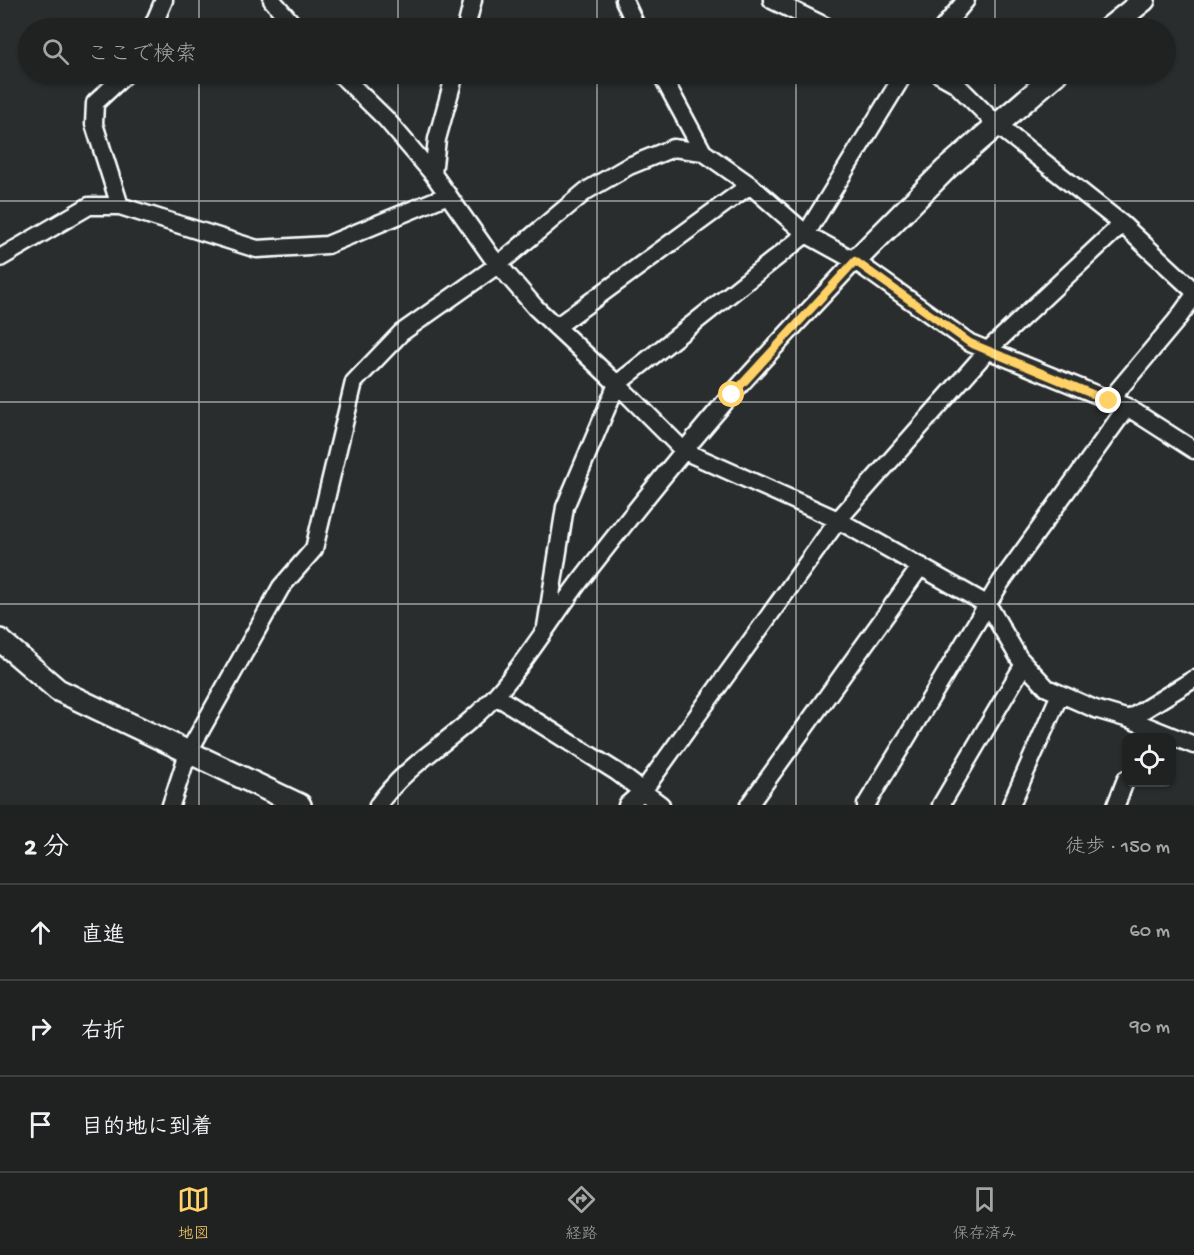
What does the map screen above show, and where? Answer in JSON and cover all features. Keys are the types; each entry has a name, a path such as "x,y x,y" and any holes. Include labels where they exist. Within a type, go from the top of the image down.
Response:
{"street":[{"path":"156,18 164,0"},
{"path":"272,0 287,18"},
{"path":"468,18 473,0"},
{"path":"624,0 632,18"},
{"path":"772,0 809,18"},
{"path":"951,18 966,0"},
{"path":"1122,18 1144,0"},
{"path":"115,84 95,103 94,124 120,206"},
{"path":"350,84 386,119 433,174 491,256 535,307 684,451 838,520 988,606 1024,664 1047,688 1095,710 1129,719 1146,732 1194,745"},
{"path":"433,174 437,139 452,84"},
{"path":"666,84 703,152 750,185 806,234 855,261 970,343 1127,407 1194,450"},
{"path":"545,631 565,507 617,384 806,234 898,84"},
{"path":"956,84 997,125 1122,224 1194,293 1176,321 1109,401"},
{"path":"378,805 416,763 459,731 496,696 579,583 684,451 855,261 939,177 1044,84"},
{"path":"171,805 188,753 281,587 314,549 354,382 401,333 499,264 586,191 629,166 673,148 703,152"},
{"path":"556,327 750,185"},
{"path":"0,258 90,206 120,206 257,249 327,246 448,195"},
{"path":"627,805 643,791 838,520 988,350 1122,224"},
{"path":"866,805 1001,582 1127,407"},
{"path":"749,805 921,566"},
{"path":"0,640 58,690 300,805"},
{"path":"940,805 1024,664"},
{"path":"1129,719 1194,679"},
{"path":"1011,805 1060,694"},
{"path":"496,696 617,772 662,805"},
{"path":"1116,805 1123,787"}],"route":[{"path":"732,395 855,261 970,343 1109,401"}]}
